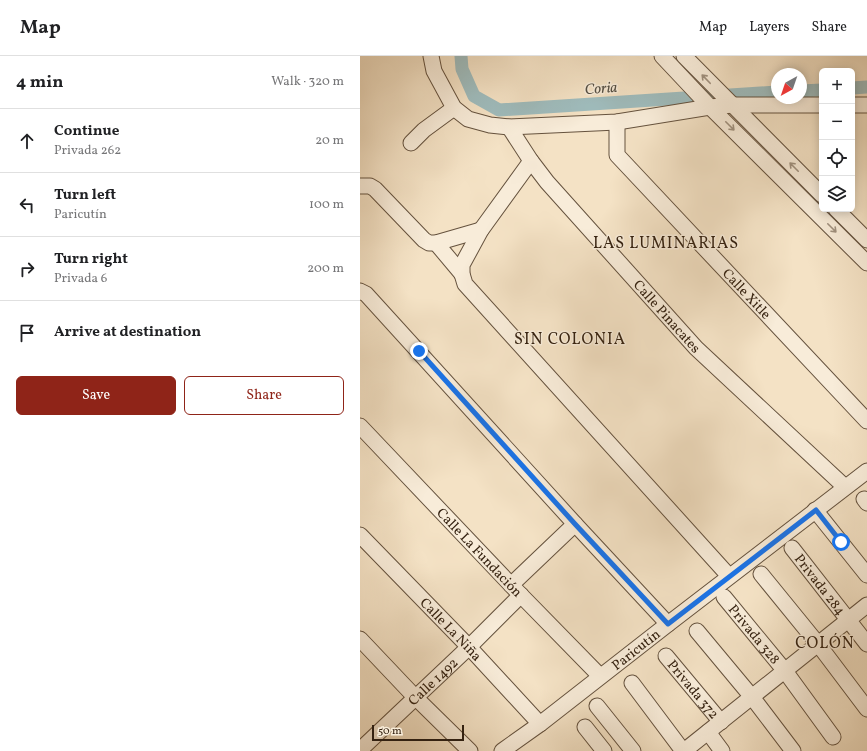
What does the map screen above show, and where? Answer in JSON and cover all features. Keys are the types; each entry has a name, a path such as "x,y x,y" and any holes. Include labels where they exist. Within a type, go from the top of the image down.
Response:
{"street":[{"path":"431,56 434,71 454,108 468,119 490,125 510,127 617,122 706,103 728,101 819,105"},
{"path":"686,58 819,192"},
{"path":"665,60 706,103 867,263"},
{"path":"855,106 867,106"},
{"path":"411,144 424,130 454,108"},
{"name":"Calle Xitle","path":"617,122 617,155 867,421"},
{"name":"Calle Pinacates","path":"510,127 546,182 696,348 845,487"},
{"path":"531,161 481,230 462,265 462,274 465,284 729,576"},
{"path":"360,186 370,186 375,189 424,240 429,243 436,243 481,230"},
{"path":"839,212 867,240"},
{"path":"436,243 462,274"},
{"path":"360,292 366,294 668,624"},
{"name":"Calle La Fundación","path":"360,426 600,676"},
{"name":"Paricutín","path":"502,751 540,724 867,470"},
{"path":"816,510 867,575"},
{"name":"Calle 1492","path":"361,746 469,647 516,590 575,524"},
{"name":"Calle La Niña","path":"360,535 469,647 540,724"},
{"name":"Privada 284","path":"792,548 867,644"},
{"path":"761,574 818,644 867,708"},
{"name":"Privada 328","path":"724,597 785,671 833,737"},
{"path":"632,683 684,751 867,605"},
{"path":"697,631 752,697 793,751"},
{"path":"360,639 415,697 470,751"},
{"name":"Privada 372","path":"666,656 721,722"},
{"path":"597,706 633,751"},
{"path":"585,727 604,751"},
{"path":"708,732 722,751"}],"waterway":[{"name":"Coria","path":"461,56 462,69 474,96 499,110 771,92"},
{"name":"Coria","path":"855,88 867,87"},
{"name":"Coria","path":"807,91 819,90"}],"district":[{"name":"LAS LUMINARIAS","path":"666,242"},
{"name":"SIN COLONIA","path":"570,338"},
{"name":"COLÓN","path":"825,642"}],"route":[{"path":"419,351 575,524 668,624 816,510 841,542"}]}
